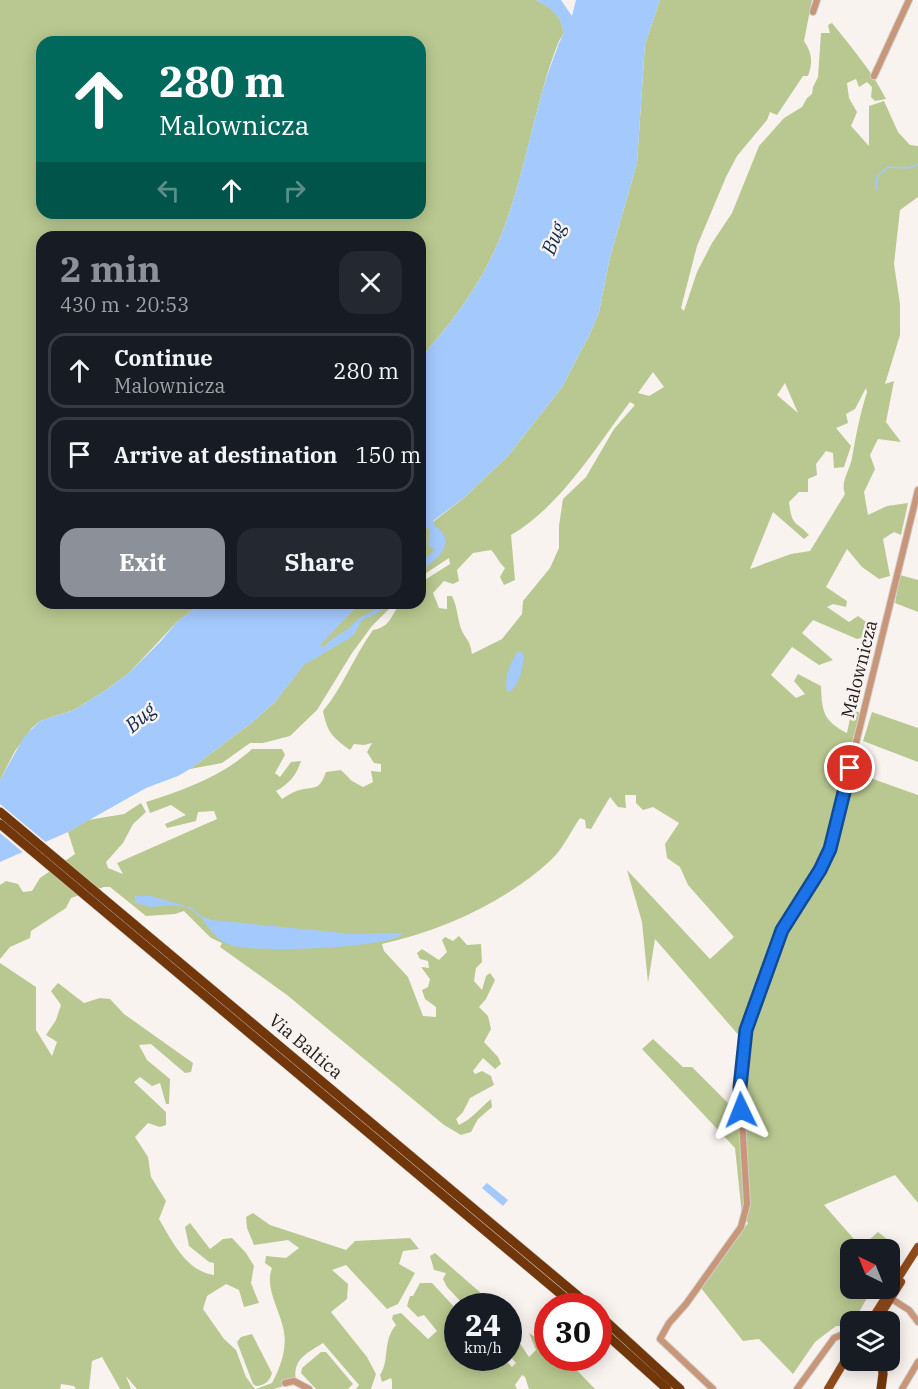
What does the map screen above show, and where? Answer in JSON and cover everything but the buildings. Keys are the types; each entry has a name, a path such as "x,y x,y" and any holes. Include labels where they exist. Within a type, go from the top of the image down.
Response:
{"highway":[{"name":"Via Baltica","path":"0,812 560,1293"},
{"name":"Via Baltica","path":"0,824 166,957 574,1293"},
{"path":"612,1327 680,1389"},
{"path":"612,1340 667,1389"},
{"path":"880,1389 883,1371"}],"main road":[{"path":"900,1277 918,1247"},
{"path":"900,1281 918,1256"},
{"path":"830,1389 840,1370"},
{"path":"830,1389 843,1371"}],"street":[{"path":"813,12 817,0"},
{"path":"874,76 909,0"},
{"name":"Malownicza","path":"713,1389 660,1339 669,1323 686,1304 741,1227 747,1204 740,1087 746,1030 782,930 830,849 918,490"},
{"path":"891,1299 909,1310 918,1322"},
{"path":"796,1389 834,1338 840,1335"},
{"path":"902,1389 918,1362"},
{"path":"285,1383 294,1381 309,1389"}],"green space":[{"path":"0,0 536,0 546,5 561,22 563,34 546,77 508,217 491,258 476,285 450,323 426,352 426,231 36,231 36,609 194,609 177,622 129,673 74,710 40,721 15,751 0,780"},
{"path":"660,0 812,0 804,41 811,58 808,76 803,76 777,115 770,112 767,120 737,156 697,246 681,308 684,311 697,272 712,243 732,213 759,146 784,118 802,107 812,94 818,77 821,33 830,33 828,25 832,23 854,51 886,99 875,101 871,97 872,87 867,82 859,87 856,79 847,83 849,98 857,112 851,126 869,146 869,106 884,101 898,132 910,145 918,146 918,197 900,210 894,264 900,304 900,335 885,384 894,381 886,422 901,442 878,439 870,455 875,469 864,492 868,515 887,506 908,503 901,535 894,532 883,539 890,576 879,579 862,567 847,549 826,587 847,601 846,607 833,604 827,607 849,622 858,616 872,626 868,636 857,639 813,620 802,633 833,660 819,665 792,647 771,675 796,698 805,694 794,681 798,674 821,686 825,714 833,724 847,733 852,709 860,713 845,769 918,795 918,1203 895,1175 824,1205 854,1239 840,1239 840,1299 866,1299 860,1311 840,1311 840,1326 836,1326 815,1342 793,1374 759,1339 743,1341 701,1288 748,1223 742,1215 735,1148 642,1049 653,1039 683,1067 692,1067 736,1111 736,1067 741,1038 655,939 648,983 642,922 627,870 710,959 734,937 688,885 680,867 667,858 665,844 679,823 653,807 643,810 636,803 636,795 625,795 626,808 618,807 610,797 591,829 586,828 585,820 580,818 551,860 493,902 450,923 382,944 384,951 408,977 423,1016 436,1017 436,1007 425,999 422,990 428,987 430,979 421,967 429,968 428,961 420,959 417,953 422,949 439,960 447,952 442,940 445,937 453,941 459,936 467,945 481,944 482,962 476,968 474,981 482,990 486,976 490,973 495,980 486,999 479,1007 488,1016 491,1029 484,1042 498,1057 501,1064 495,1069 483,1058 473,1071 475,1074 482,1071 491,1076 494,1085 470,1098 463,1112 456,1119 459,1125 491,1099 492,1107 478,1119 471,1132 461,1135 444,1125 287,995 220,947 222,943 211,938 184,911 175,914 146,916 110,887 104,887 71,898 66,908 31,931 30,938 10,947 0,959 0,885 6,881 18,884 23,892 32,891 40,878 75,854 68,832 88,820 124,814 141,803 146,812 133,824 123,843 106,862 108,868 123,874 117,863 217,819 214,811 198,812 196,821 167,828 165,824 186,815 171,805 150,813 146,802 189,787 216,774 241,759 252,749 282,749 285,755 275,773 280,777 291,762 301,761 292,779 276,791 282,799 298,791 316,787 326,772 341,770 352,781 363,787 373,782 371,771 381,772 381,764 374,763 367,752 372,743 354,744 350,750 332,734 323,711 337,692 373,630 388,623 397,609 426,609 426,579 450,564 449,558 426,573 426,527 465,497 508,456 562,387 599,312 610,257 637,163 645,44","holes":["653,372 664,387 649,396 638,393","785,383 798,413 777,395","866,388 852,458 844,480 845,494 810,551 791,554 750,569 773,512 804,539 809,535 793,520 789,502 799,492 808,492 808,479 817,475 816,464 826,451 833,453 834,468 844,467 851,446 836,428 848,423 846,414 855,409","630,402 635,405 614,429 586,477 563,499 559,548 550,568 523,601 522,614 502,639 472,654 460,627 452,596 447,596 447,609 439,608 433,593 444,581 453,584 459,581 457,570 473,553 491,550 505,568 500,577 504,585 515,580 511,535 529,523 562,492"]},
{"path":"900,575 918,580 918,612 895,603"},
{"path":"354,609 389,609 372,626 352,653 317,710 290,736 263,743 250,743 222,763 190,769 274,703 319,645"},
{"path":"872,712 918,728 918,762 863,741"},
{"path":"0,963 36,987 36,1030 52,1056 57,1042 46,1035 56,1020 61,1005 51,991 58,983 84,1003 100,998 110,999 124,1014 193,1063 191,1072 185,1073 151,1044 139,1045 147,1060 170,1079 169,1104 166,1104 160,1083 152,1086 140,1077 134,1082 166,1112 166,1125 160,1127 148,1123 135,1137 148,1157 151,1177 166,1201 159,1219 181,1254 195,1268 214,1275 214,1263 209,1262 189,1246 185,1227 190,1223 210,1249 223,1239 232,1238 254,1266 251,1283 259,1303 244,1307 239,1290 226,1284 207,1296 203,1309 224,1339 236,1350 246,1377 255,1389 137,1389 126,1376 131,1389 120,1389 102,1357 92,1361 89,1389 76,1389 74,1386 61,1384 60,1389 0,1389"},
{"path":"253,1213 270,1225 346,1250 355,1241 410,1238 419,1249 403,1251 399,1264 415,1273 398,1304 387,1309 346,1265 332,1270 348,1284 347,1299 331,1312 367,1357 376,1374 371,1389 356,1389 359,1385 323,1343 298,1362 296,1382 274,1389 256,1389 272,1383 285,1345 282,1324 271,1292 272,1268 265,1263 266,1256 286,1258 299,1248 288,1240 254,1245 247,1228 246,1217"},
{"path":"878,1232 887,1239 870,1239"},
{"path":"435,1253 480,1293 453,1293 443,1279 446,1273 434,1270 430,1256"},
{"path":"420,1283 432,1283 444,1296 444,1371 522,1371 522,1346 529,1357 534,1352 534,1371 578,1371 595,1389 529,1389 522,1375 515,1385 517,1389 392,1389 391,1378 382,1382 380,1375 385,1364 387,1344 396,1325 392,1319 393,1315 401,1313 428,1339 437,1331 424,1315 418,1317 407,1306 410,1296 413,1296"},
{"path":"529,1333 534,1336 534,1345"},
{"path":"252,1334 272,1373 266,1382 259,1386 253,1384 237,1342 241,1337"},
{"path":"321,1352 326,1352 353,1384 348,1389 316,1389 301,1373 302,1368"}],"water":[{"name":"Bug","path":"536,0 561,0 572,16 576,0 660,0 645,44 637,163 610,257 599,312 590,334 562,387 508,456 465,497 433,521 442,532 445,544 440,555 426,567 426,557 435,550 428,545 430,532 426,528 426,352 450,323 476,285 491,258 508,217 545,83 563,35 561,22 550,9"},
{"name":"Bug","path":"194,609 354,609 320,645 323,647 359,618 376,609 383,609 362,620 353,636 304,665 274,703 190,769 146,788 68,832 0,862 0,780 24,737 40,721 74,710 129,673 177,622"},
{"path":"519,651 524,655 522,670 517,684 510,692 507,691 507,675"},
{"path":"135,896 151,896 189,907 171,905 152,907 135,903"},
{"path":"200,916 212,920 353,934 404,933 374,943 349,946 264,949 230,945 213,933"},
{"path":"487,1183 508,1200 503,1206 482,1188"}],"pier":[{"path":"0,804 48,844 25,854 0,833"}],"waterway":[{"path":"876,190 877,177 888,167 908,168 918,164"},
{"path":"189,907 200,916"}],"route":[{"path":"741,1110 740,1087 746,1030 774,946 820,870 830,849 850,768"}]}
